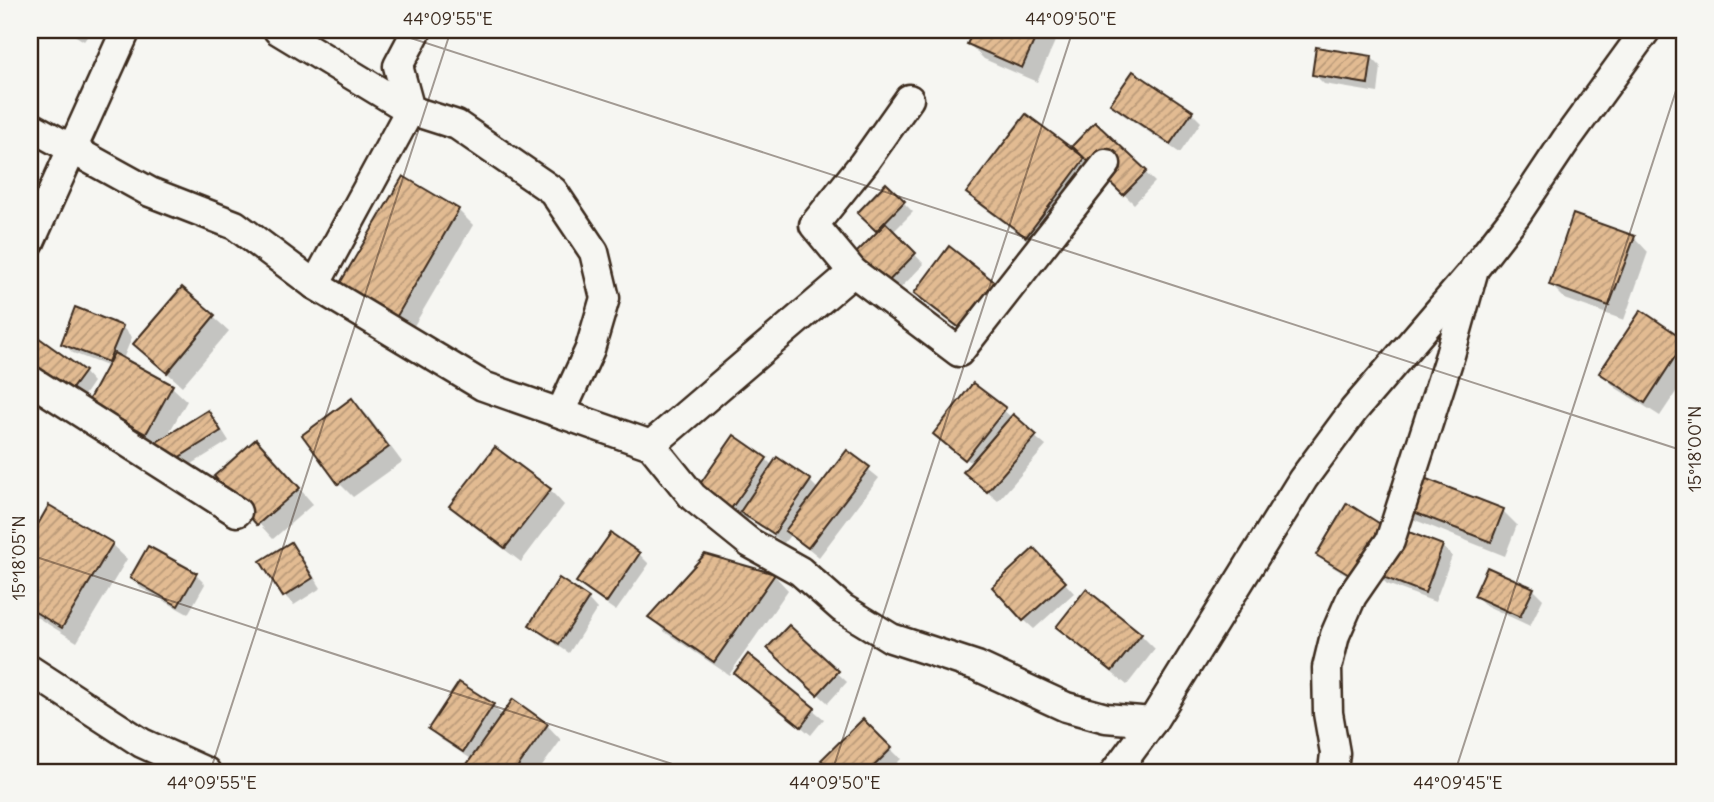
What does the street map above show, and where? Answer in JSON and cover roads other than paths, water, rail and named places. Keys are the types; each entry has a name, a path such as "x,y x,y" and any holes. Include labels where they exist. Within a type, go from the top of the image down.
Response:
{"street":[{"path":"30,242 126,30"},
{"path":"278,30 410,110 457,125 553,191 594,252 605,298 590,349 561,412"},
{"path":"315,285 410,110 398,66 417,30"},
{"path":"1115,772 1152,722 1303,479 1354,410 1474,269 1516,215 1566,140 1646,30"},
{"path":"909,99 863,164 814,225 853,272 959,352 1107,164"},
{"path":"30,126 150,192 235,225 315,285 483,386 651,445 693,497 750,543 800,571 842,608 891,638 977,666 1066,707 1106,718 1152,722"},
{"path":"1333,772 1335,753 1328,713 1327,668 1335,635 1352,596 1390,541 1450,355 1474,269"},
{"path":"651,445 853,272"},
{"path":"30,380 237,512"},
{"path":"30,670 142,743 206,772"}]}
